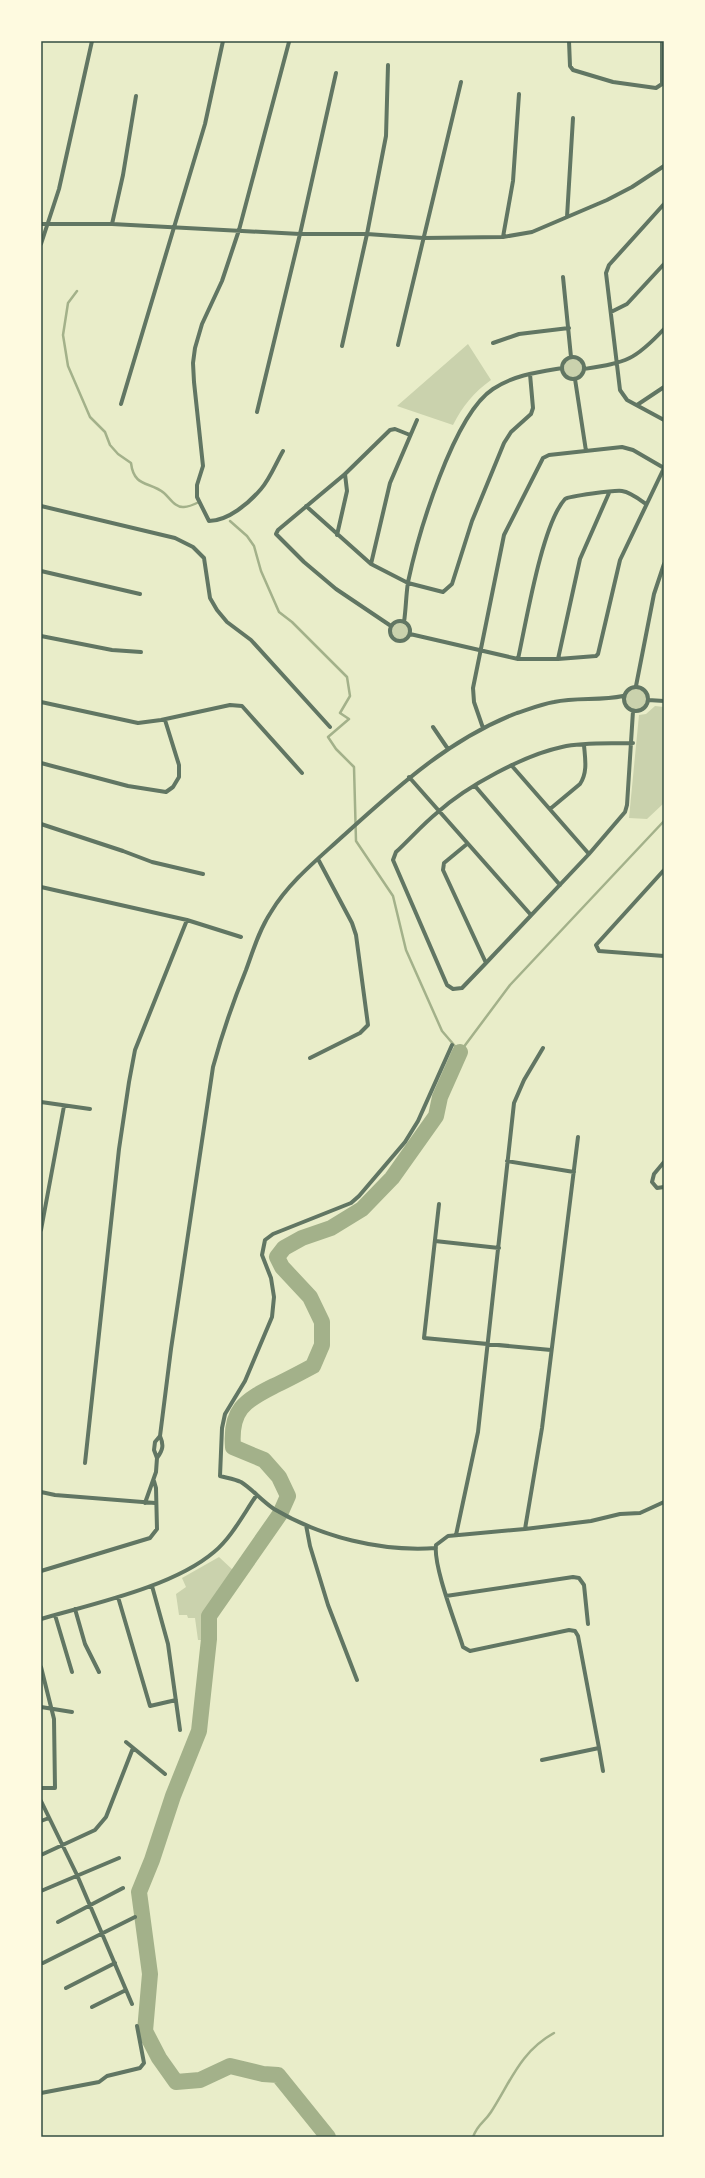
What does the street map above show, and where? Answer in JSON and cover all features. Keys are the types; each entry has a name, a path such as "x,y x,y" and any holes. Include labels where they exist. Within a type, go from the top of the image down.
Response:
{"street":[{"path":"41,244 59,189 92,41"},
{"path":"121,404 205,124 223,41"},
{"path":"569,41 570,66 573,70 613,82 656,88 662,84 662,41"},
{"path":"283,451 261,489 233,514 217,521 209,521 205,510 197,497 197,485 203,466 193,363 202,324 222,281 239,230 289,42"},
{"path":"342,346 367,234 386,136 388,65"},
{"path":"257,412 300,234 336,73"},
{"path":"398,345 461,82"},
{"path":"503,237 513,181 519,94"},
{"path":"112,224 123,175 136,96"},
{"path":"567,217 573,118"},
{"path":"41,224 112,224 300,234 367,234 423,238 503,237 532,232 567,217 632,187 664,166"},
{"path":"664,204 606,270 616,364 622,395 664,420"},
{"path":"611,312 627,304 664,264"},
{"path":"563,277 571,357"},
{"path":"493,343 519,334 569,328"},
{"path":"584,369 616,364 642,352 664,329"},
{"path":"562,368 567,359 571,357"},
{"path":"571,357 580,360 584,369"},
{"path":"562,368 566,377 575,379 580,377 584,369"},
{"path":"404,622 408,583 423,520 460,430 472,411 492,390 512,379 562,368"},
{"path":"306,506 337,536 371,564 408,583 443,592 450,587 472,521 504,443 511,432 531,414 533,408 530,374"},
{"path":"575,379 586,451"},
{"path":"637,405 664,387"},
{"path":"371,564 390,482 416,420"},
{"path":"391,626 336,589 276,534 278,530 344,474 390,430 395,429 410,435"},
{"path":"410,634 480,652 518,659 593,658 598,654 620,560 664,468 628,448 549,455 543,458 504,535 480,652 473,688 474,702 484,728"},
{"path":"337,536 347,492 344,474"},
{"path":"518,659 544,549 552,522 568,497 622,491 646,504"},
{"path":"558,659 580,559 609,493"},
{"path":"41,506 175,538 193,547 204,558 210,598 217,610 227,622 251,640 330,727"},
{"path":"636,686 655,589 664,564"},
{"path":"41,571 140,594"},
{"path":"395,622 404,622 408,625 410,634 403,641 398,641 391,636 391,626 395,622"},
{"path":"41,636 112,650 141,652"},
{"path":"636,686 645,690 648,700 643,709 633,711 625,705 623,696 626,690 636,686"},
{"path":"157,1458 162,1451 163,1443 160,1436 171,1349 213,1067 226,1022 264,923 290,887 318,859 409,777 448,749 484,728 517,713 555,701 602,700 623,696"},
{"path":"648,700 664,701"},
{"path":"41,702 138,723 165,720 230,705 242,706 302,773"},
{"path":"632,743 564,747 545,751 512,766 475,786 438,811 396,852 392,860 447,985 453,990 462,988 589,854 625,812 627,805 632,743 633,711"},
{"path":"41,763 128,786 166,792 173,788 179,777 179,766 165,720"},
{"path":"433,727 448,749"},
{"path":"550,809 584,779 586,773 584,745"},
{"path":"512,766 589,854"},
{"path":"409,777 531,916"},
{"path":"475,786 560,885"},
{"path":"41,824 123,850 152,862 203,874"},
{"path":"467,844 444,863 442,870 486,963"},
{"path":"310,1058 360,1033 366,1028 368,1020 354,929 318,859"},
{"path":"664,870 596,945 599,951 664,956"},
{"path":"41,887 187,920 241,937"},
{"path":"85,1463 118,1156 129,1082 136,1050 187,920"},
{"path":"436,1548 401,1549 384,1547 306,1526 273,1508 256,1496 242,1483 220,1476 220,1457 225,1414 244,1381 272,1317 274,1297 271,1278 262,1255 265,1240 273,1234 351,1202 359,1196 406,1142 418,1121 452,1046"},
{"path":"456,1535 478,1432 514,1103 524,1080 543,1048"},
{"path":"41,1102 90,1109"},
{"path":"41,1230 64,1106"},
{"path":"525,1529 540,1442 578,1137"},
{"path":"507,1161 574,1172"},
{"path":"664,1162 654,1174 652,1182 657,1188 664,1187"},
{"path":"439,1204 423,1336 427,1339 551,1350"},
{"path":"435,1241 499,1248"},
{"path":"41,1571 150,1538 157,1529 155,1503 156,1488 154,1481 157,1458 154,1450 155,1442 160,1436"},
{"path":"145,1503 149,1487 154,1481"},
{"path":"41,1492 55,1495 155,1503"},
{"path":"41,1619 152,1586 178,1574 213,1553 256,1496"},
{"path":"603,1771 578,1636 574,1631 568,1630 470,1650 463,1647 446,1596 436,1548 441,1539 456,1535 591,1521 628,1513 636,1513 664,1502"},
{"path":"306,1526 310,1546 324,1593 357,1680"},
{"path":"446,1596 572,1577 579,1578 584,1585 588,1624"},
{"path":"152,1586 168,1644 180,1730"},
{"path":"118,1597 150,1706 176,1700"},
{"path":"75,1609 85,1644 99,1672"},
{"path":"55,1615 72,1672"},
{"path":"41,1667 52,1708 56,1747 55,1788 41,1788"},
{"path":"41,1707 72,1712"},
{"path":"126,1742 165,1774"},
{"path":"41,1855 95,1830 102,1824 133,1748"},
{"path":"542,1760 599,1748"},
{"path":"41,1801 77,1875 132,2004"},
{"path":"41,1821 49,1818"},
{"path":"41,1891 119,1858"},
{"path":"58,1922 123,1888"},
{"path":"43,1963 135,1917"},
{"path":"66,1988 115,1963"},
{"path":"92,2007 126,1990"},
{"path":"41,2093 99,2082 111,2074 140,2068 144,2063 138,2026"}],"green space":[{"path":"468,344 491,380 469,400 453,425 397,406"},
{"path":"573,359 579,362 582,368 579,374 573,377 567,374 564,368 567,362"},
{"path":"400,622 406,625 409,631 406,637 400,640 394,637 391,631 394,625"},
{"path":"636,688 644,691 647,699 644,707 636,710 628,707 625,699 628,691"},
{"path":"655,706 664,707 664,803 647,819 629,818 639,715 646,714"},
{"path":"219,1557 235,1572 210,1606 205,1618 204,1640 198,1640 195,1618 188,1618 187,1615 179,1615 176,1594 186,1587 182,1578"}],"waterway":[{"path":"77,291 68,303 63,335 68,366 90,417 105,432 110,445 118,454 131,463 135,477 143,483 159,489 178,506 188,506 199,502"},
{"path":"230,521 247,536 254,546 261,571 279,612 292,622 347,677 350,696 340,713 349,719 328,737 336,749 354,767 356,841 393,896 406,950 442,1031 460,1052 510,985 664,821"},
{"path":"328,2137 278,2075 263,2074 230,2066 200,2080 176,2082 159,2058 145,2031 150,1974 139,1892 152,1860 173,1796 199,1731 209,1639 209,1616 280,1514 288,1496 279,1477 264,1460 233,1447 234,1424 237,1415 247,1402 264,1391 313,1366 322,1345 322,1322 310,1297 282,1267 277,1257 284,1248 302,1238 331,1228 362,1209 392,1178 436,1116 440,1097 460,1052"},
{"path":"473,2137 479,2126 491,2112 524,2058 542,2041 554,2033"}]}
